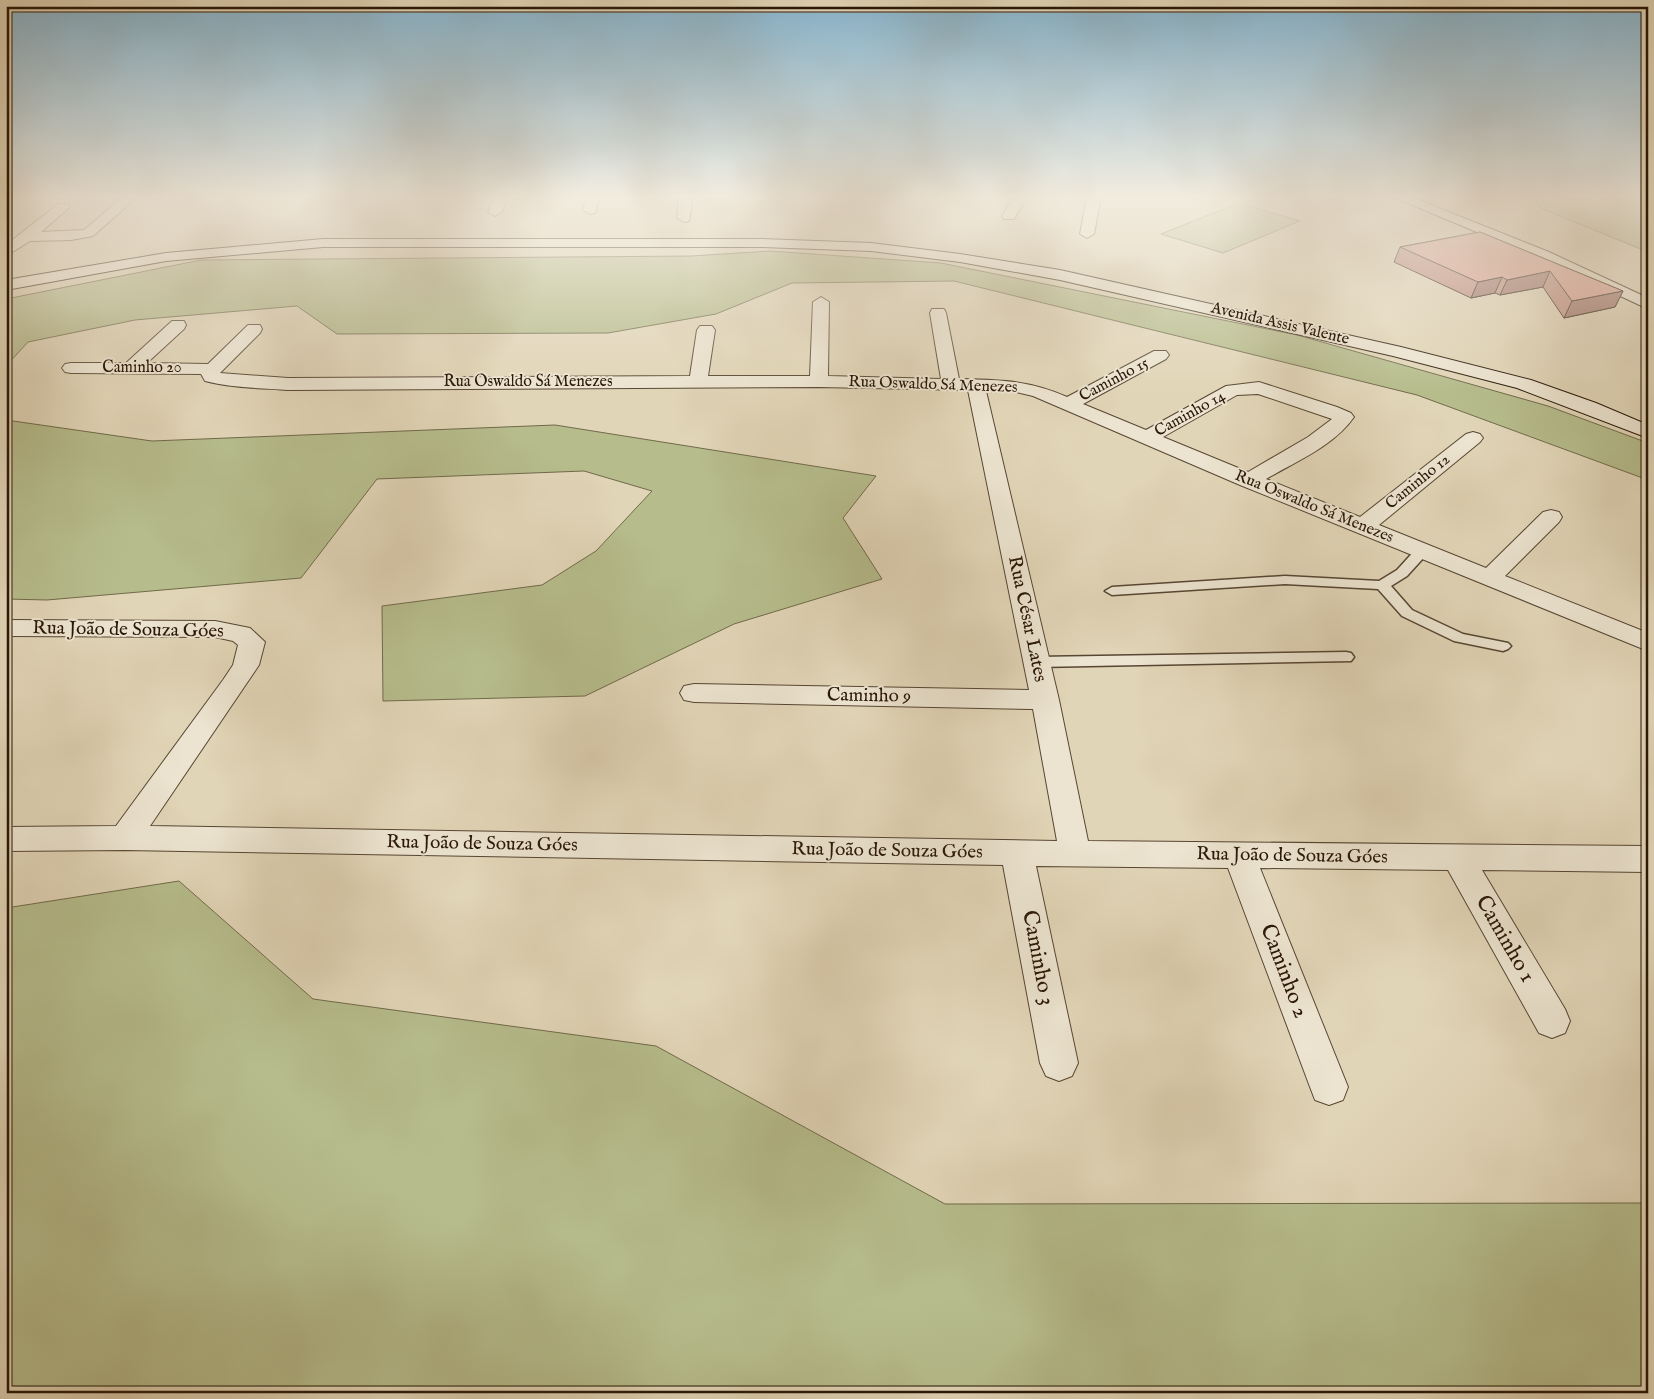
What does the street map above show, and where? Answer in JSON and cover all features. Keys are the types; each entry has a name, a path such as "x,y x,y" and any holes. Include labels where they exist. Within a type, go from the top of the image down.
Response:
{"street":[{"name":"Avenida Assis Valente","path":"6,286 137,262"},
{"name":"Avenida Assis Valente","path":"986,262 1051,273 1396,351 1524,384 1589,407 1648,432"},
{"path":"1558,262 1648,304"},
{"path":"819,381 821,302"},
{"path":"938,313 952,385"},
{"path":"131,368 178,326"},
{"path":"213,369 254,329"},
{"path":"698,381 706,330"},
{"name":"Caminho 15","path":"1068,404 1160,355"},
{"name":"Caminho 20","path":"71,368 213,369"},
{"name":"Rua Oswaldo Sá Menezes","path":"213,369 210,374 211,377 224,380 288,384 819,381 1016,386 1040,392 1248,480 1489,578 1643,632"},
{"name":"Rua César Lates","path":"976,386 1037,662 1075,854"},
{"name":"Caminho 14","path":"1147,438 1233,390 1259,388 1344,417 1339,424 1313,442 1248,480"},
{"name":"Caminho 12","path":"1363,526 1473,438"},
{"path":"1489,578 1551,517"},
{"name":"Rua João de Souza Góes","path":"6,628 215,629 241,634 252,642 246,665 233,686 125,838"},
{"name":"Caminho 9","path":"694,694 1045,700"},
{"name":"Rua João de Souza Góes","path":"6,839 125,838 1075,854 1648,859"},
{"name":"Caminho 3","path":"1017,853 1060,1063"},
{"name":"Caminho 2","path":"1239,855 1329,1087"},
{"name":"Caminho 1","path":"1458,857 1552,1021"}],"lane":[{"path":"1112,591 1285,580 1382,585 1402,573 1422,551"},
{"path":"1382,585 1407,613 1459,638 1503,646"},
{"path":"1037,662 1346,657"}],"green space":[{"path":"190,262 941,263 1297,335 1548,406 1648,443 1648,480 1417,395 954,281 792,283 716,314 608,333 337,334 297,306 135,320 28,342 6,366 6,299"},
{"path":"6,420 152,441 555,425 876,476 843,518 882,579 734,624 585,696 383,701 382,606 542,585 596,551 652,491 584,471 377,479 301,578 47,600 6,599"},
{"path":"179,881 313,999 656,1046 945,1204 1648,1203 1648,1393 6,1393 6,908"}],"building":[{"path":"1434,262 1553,262 1623,291 1572,301 1550,271 1507,280 1502,277 1478,282"}]}
